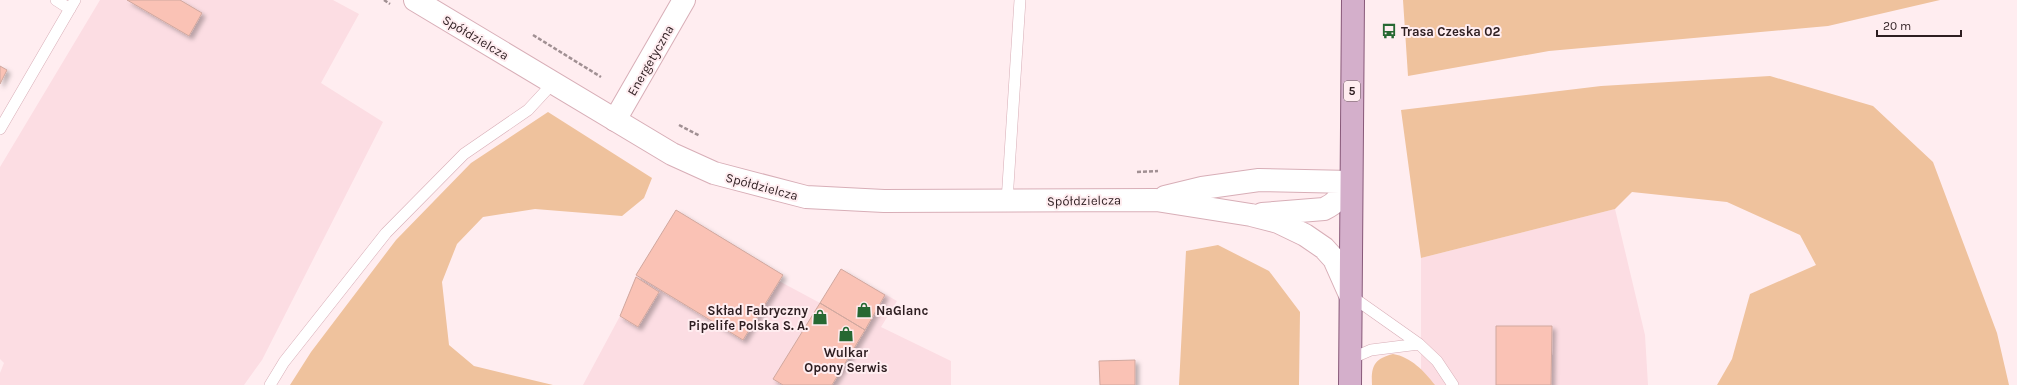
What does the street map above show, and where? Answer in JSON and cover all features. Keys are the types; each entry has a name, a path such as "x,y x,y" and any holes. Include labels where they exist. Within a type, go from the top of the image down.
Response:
{"main road":[{"name":"5","path":"1351,182 1353,0"},
{"name":"Spółdzielcza","path":"1350,385 1351,182"}],"street":[{"name":"Spółdzielcza","path":"415,0 672,154 714,173 806,197 884,201 1156,200 1250,215 1278,222 1305,235 1324,248 1334,259 1350,295"},
{"name":"Energetyczna","path":"615,120 684,0"},
{"name":"Spółdzielcza","path":"1156,200 1202,188 1259,180 1351,182"},
{"name":"Spółdzielcza","path":"1250,215 1324,209 1331,206 1341,197 1351,182"}],"lane":[{"path":"0,129 73,4 56,0"},
{"path":"1008,201 1020,0"},
{"path":"270,385 284,362 386,233 464,154 528,110 553,83"},
{"path":"1350,295 1419,344 1437,361 1453,385"},
{"path":"1350,359 1371,350 1419,344"}],"path":[{"path":"533,35 601,77"},
{"path":"679,125 707,140"},
{"path":"1133,173 1162,170"}],"shaded area":[{"path":"100,0 333,0 359,14 321,83 383,122 262,360 244,385 0,385 0,373 4,363 0,359 0,167"},
{"path":"1403,0 1940,0 1828,26 1549,51 1408,76"},
{"path":"1770,76 1873,106 1933,162 1997,333 2009,385 1717,385 1732,359 1750,294 1816,265 1800,235 1727,202 1632,192 1615,209 1421,258 1401,110 1601,86"},
{"path":"548,112 652,178 644,198 622,216 535,209 483,217 457,244 442,282 449,345 474,366 553,385 290,385 311,352 396,240 471,163"},
{"path":"1615,209 1645,335 1648,385 1421,385 1421,258"},
{"path":"676,210 783,275 779,281 820,303 841,269 897,301 881,327 951,361 951,385 583,385 620,316 636,275"},
{"path":"1218,245 1269,271 1300,312 1299,385 1179,385 1186,251"},
{"path":"1393,354 1406,358 1417,365 1435,385 1372,385 1372,373 1375,364 1382,358"}],"building":[{"path":"127,0 180,0 202,13 189,36"},
{"path":"0,66 7,70 0,84"},
{"path":"676,210 783,275 743,340 636,275"},
{"path":"841,269 885,295 865,330 820,303"},
{"path":"636,277 659,292 638,327 620,316"},
{"path":"820,303 865,330 832,385 783,385 773,379"},
{"path":"1496,326 1552,326 1551,385 1496,385"},
{"path":"1135,360 1135,385 1100,385 1099,361"}],"place":[{"name":"Trasa Czeska 02","path":"1389,31"},
{"name":"NaGlanc","path":"864,310"},
{"name":"Skład Fabryczny Pipelife Polska S. A.","path":"820,317"},
{"name":"Wulkar Opony Serwis","path":"846,334"}]}
